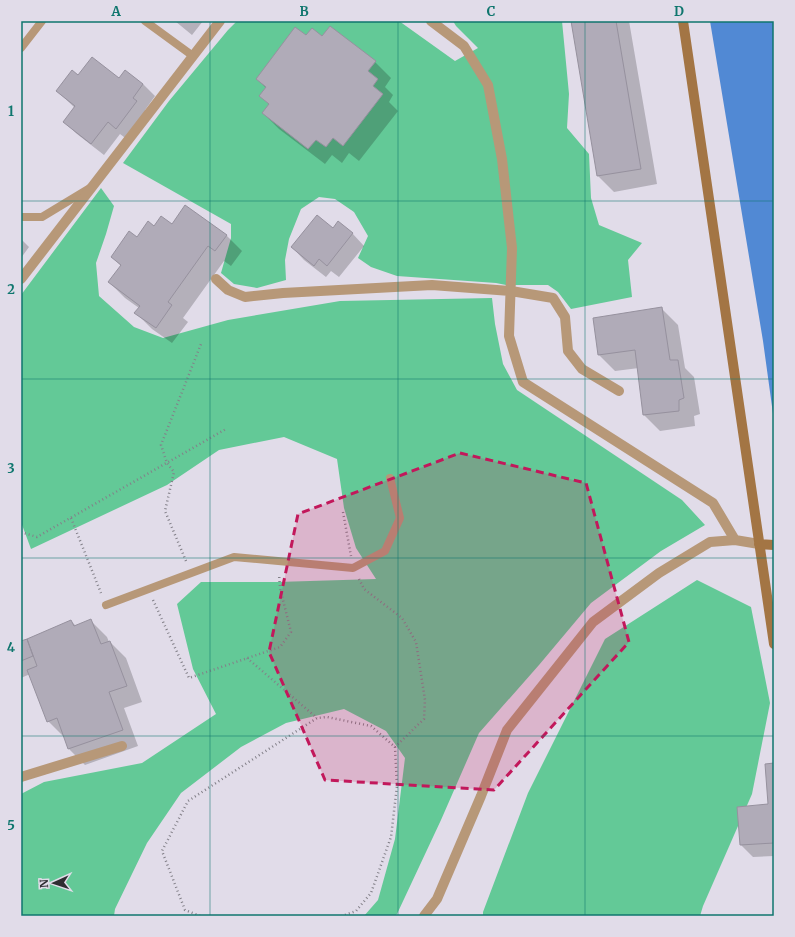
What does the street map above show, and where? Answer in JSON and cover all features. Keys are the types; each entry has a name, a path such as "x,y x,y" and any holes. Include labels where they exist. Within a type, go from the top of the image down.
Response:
{"street":[{"path":"21,279 220,21"},
{"path":"431,21 464,46 488,85 502,159 512,248 509,336 523,382 713,503 736,540"},
{"path":"683,21 774,644"},
{"path":"216,279 228,290 245,297 283,293 432,285 511,291 554,298 565,317 568,351 582,369 619,391"},
{"path":"424,916 437,899 481,796 506,730 593,622 659,573 710,542 736,540 774,545"},
{"path":"21,777 122,746"}],"lane":[{"path":"21,48 42,21"},
{"path":"145,21 193,56"},
{"path":"21,217 42,217 93,186"},
{"path":"106,605 234,557 353,568 385,551 400,518 390,478"}],"path":[{"path":"191,573 165,511 174,472 167,463 161,445 201,344"},
{"path":"21,532 37,538 226,429"},
{"path":"343,512 353,568 364,589 402,618 416,642 425,700 424,719 395,747"},
{"path":"71,518 106,605"},
{"path":"148,589 189,678 280,646 291,632 280,588 279,561"},
{"path":"247,658 316,718"},
{"path":"200,916 186,910 162,851 188,801 316,718 327,717 371,726 395,747 397,786 391,836 371,893 356,911 342,916"}],"highlighted area":[{"path":"460,453 586,483 629,642 494,790 325,780 269,652 298,514"}],"green space":[{"path":"237,21 399,21 455,61 478,48 453,21 562,21 569,94 567,128 589,154 591,198 599,225 642,243 628,260 632,297 571,309 558,292 548,285 506,285 397,276 371,267 358,258 368,236 354,212 335,199 319,197 301,209 289,239 285,260 286,280 257,288 234,284 221,273 231,238 231,224 123,163 169,101"},
{"path":"101,188 114,206 96,263 99,296 134,327 163,338 228,320 340,301 492,298 495,324 503,364 517,390 682,500 705,525 661,551 591,603 479,733 441,820 395,916 364,916 378,900 395,839 405,758 386,731 344,709 286,723 241,747 181,793 147,843 115,909 114,916 21,916 21,794 44,782 142,763 216,714 193,669 177,604 201,582 277,582 376,579 356,548 344,508 337,459 284,437 219,450 167,485 31,549 21,522 21,295"},
{"path":"697,580 751,607 770,703 752,794 700,916 483,916 483,912 528,793 605,639"}],"water":[{"path":"710,21 774,21 774,421 763,341"}],"building":[{"path":"571,21 616,21 641,169 597,176"},
{"path":"330,26 376,61 368,71 378,79 373,86 383,94 343,146 333,138 326,147 316,140 308,149 262,113 269,104 259,96 266,87 256,79 295,27 306,35 312,28 322,36"},
{"path":"92,57 119,78 125,70 143,84 133,98 137,101 116,129 108,122 91,144 63,122 75,106 56,91 72,70 78,75"},
{"path":"185,205 227,235 215,251 208,246 168,302 172,305 156,328 134,313 140,306 108,282 121,265 111,257 129,231 137,237 148,221 154,226 161,216 172,224"},
{"path":"317,215 333,228 338,221 353,233 327,266 319,259 314,266 291,247"},
{"path":"662,307 670,360 678,360 684,398 679,400 679,411 643,415 635,350 598,355 593,318"},
{"path":"91,619 101,644 110,641 127,686 109,692 123,730 68,749 57,718 47,722 27,670 37,666 27,639 71,620 74,626"},
{"path":"27,639 33,656 21,661 21,641"},
{"path":"774,763 774,843 740,845 737,807 768,804 765,764"}]}
